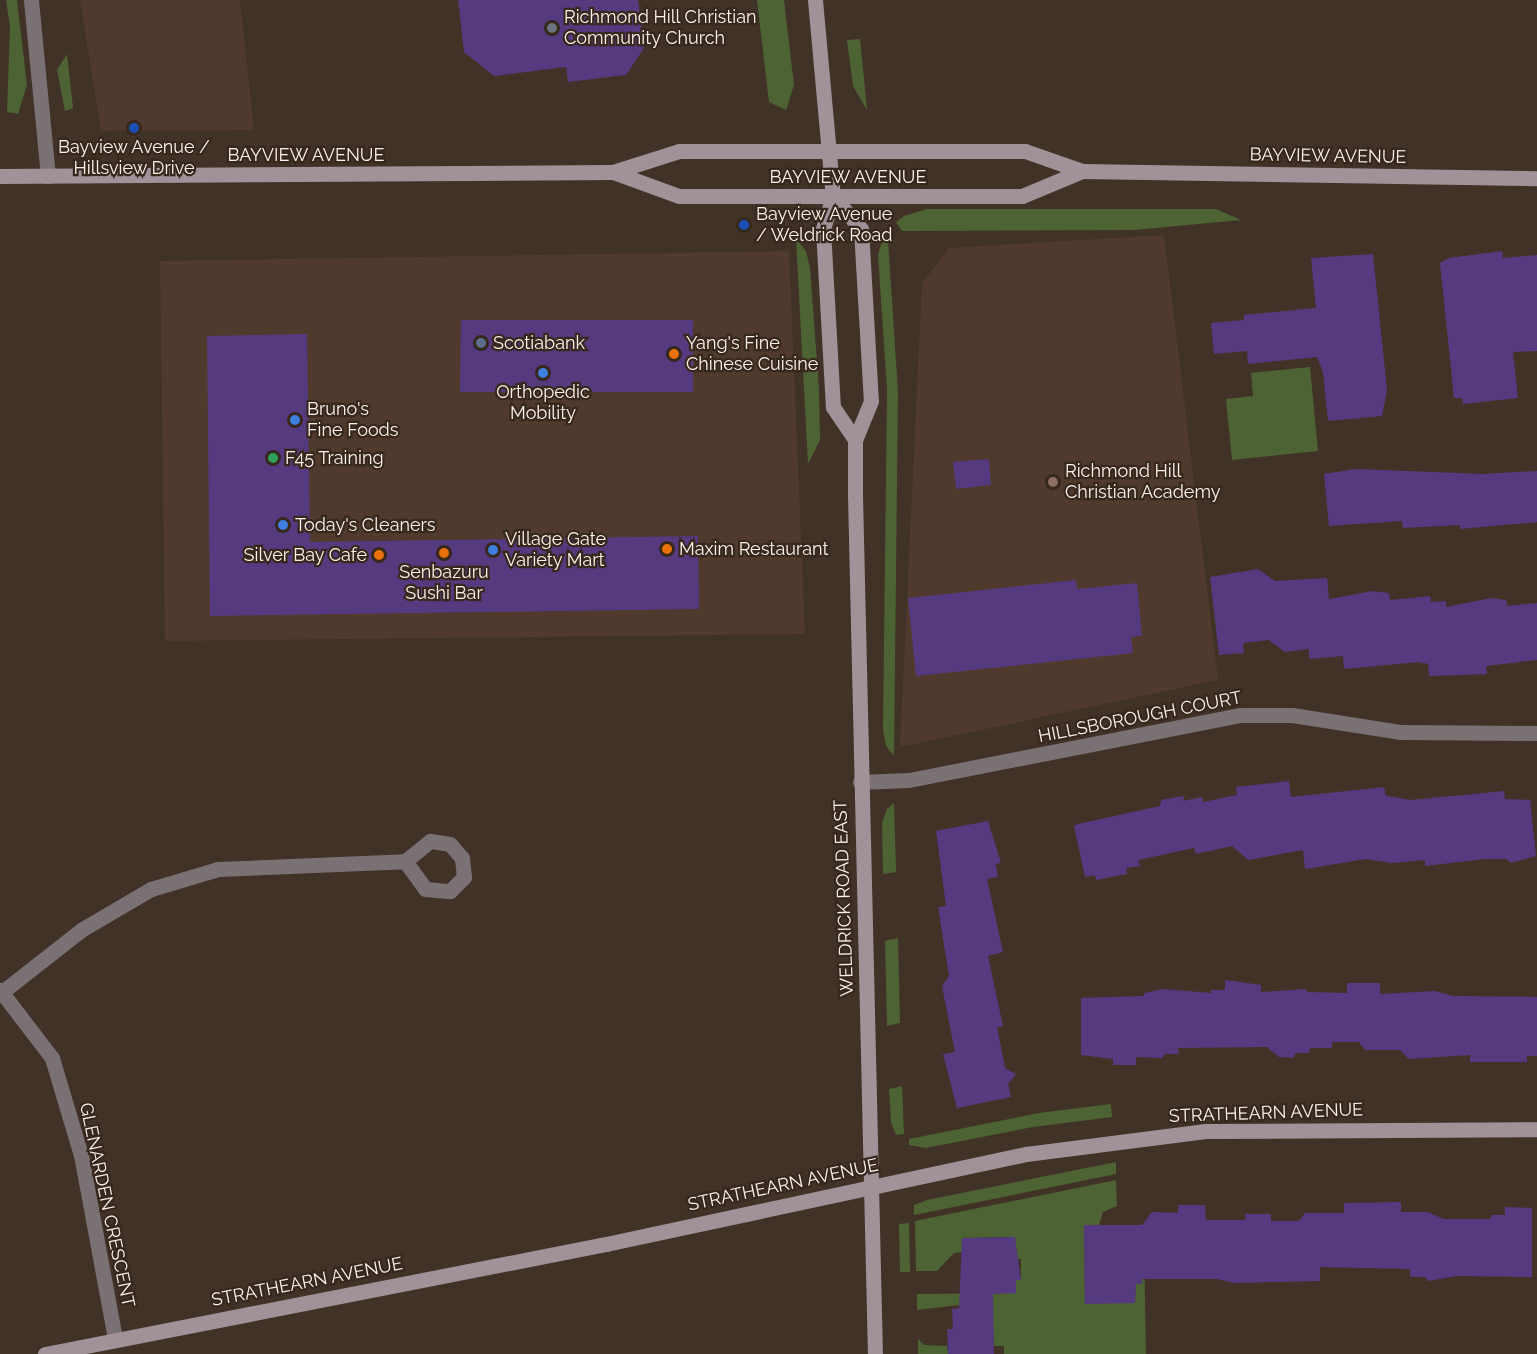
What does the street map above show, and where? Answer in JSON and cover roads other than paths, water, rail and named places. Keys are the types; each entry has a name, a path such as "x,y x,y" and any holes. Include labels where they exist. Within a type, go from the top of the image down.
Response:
{"street":[{"path":"31,0 48,176"},
{"path":"815,0 833,196 823,229 833,407 855,440"},
{"name":"BAYVIEW AVENUE","path":"0,176 613,172 679,151 1025,151 1082,171 1537,178"},
{"name":"BAYVIEW AVENUE","path":"613,172 679,196 1022,196 1082,171"},
{"name":"WELDRICK ROAD EAST","path":"833,196 861,229 871,401 855,440 860,782 875,1354"},
{"name":"HILLSBOROUGH COURT","path":"860,782 909,780 1241,716 1292,714 1400,732 1537,733"},
{"path":"1,991 81,930 151,889 218,869 252,865 405,861"},
{"name":"GLENARDEN CRESCENT","path":"1,991 52,1058 81,1155 115,1339"},
{"name":"STRATHEARN AVENUE","path":"45,1354 606,1244 872,1185 1026,1154 1159,1135 1281,1129 1537,1129"}],"place":[{"name":"Richmond Hill Christian Community Church","path":"552,28"},
{"name":"Bayview Avenue / Hillsview Drive","path":"134,128"},
{"name":"Bayview Avenue / Weldrick Road","path":"744,225"},
{"name":"Scotiabank","path":"481,343"},
{"name":"Yang's Fine Chinese Cuisine","path":"674,354"},
{"name":"Orthopedic Mobility","path":"543,373"},
{"name":"Bruno's Fine Foods","path":"295,420"},
{"name":"F45 Training","path":"273,458"},
{"name":"Richmond Hill Christian Academy","path":"1053,482"},
{"name":"Today's Cleaners","path":"283,525"},
{"name":"Maxim Restaurant","path":"667,549"},
{"name":"Village Gate Variety Mart","path":"493,550"},
{"name":"Senbazuru Sushi Bar","path":"444,553"},
{"name":"Silver Bay Cafe","path":"379,555"}]}
